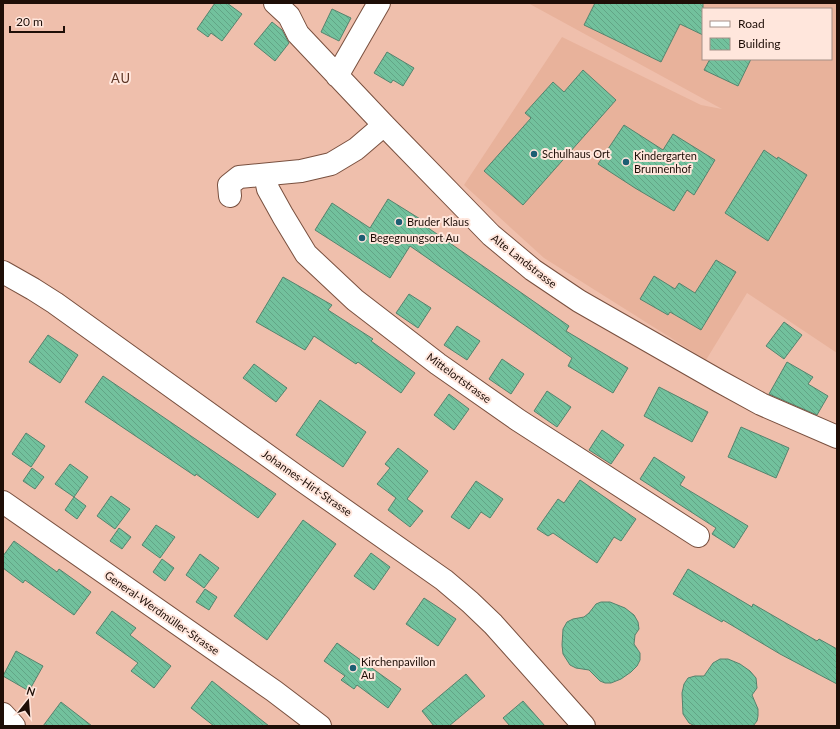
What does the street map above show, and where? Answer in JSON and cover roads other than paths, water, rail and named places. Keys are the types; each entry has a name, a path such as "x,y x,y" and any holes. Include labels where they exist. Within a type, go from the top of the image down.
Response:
{"street":[{"name":"Alte Landstrasse","path":"274,3 289,16 298,34 384,125 491,235 532,270 579,301 761,404 837,437"},
{"path":"337,76 379,3"},
{"path":"230,196 229,185 239,177 301,171 331,164 356,149 384,125"},
{"name":"Mittelortstrasse","path":"265,175 268,190 306,254 355,300 438,364 518,420 698,536"},
{"name":"Johannes-Hirt-Strasse","path":"3,272 55,303 444,580 493,624 584,726"},
{"name":"General-Werdmüller-Strasse","path":"3,502 274,691 320,726"},
{"path":"3,714 14,726"}],"place":[{"name":"Schulhaus Ort","path":"534,154"},
{"name":"Kindergarten Brunnenhof","path":"626,162"},
{"name":"Bruder Klaus","path":"399,222"},
{"name":"Begegnungsort Au","path":"362,238"},
{"name":"Kirchenpavillon Au","path":"353,668"}],"district":[{"name":"AU","path":"121,78"}]}
